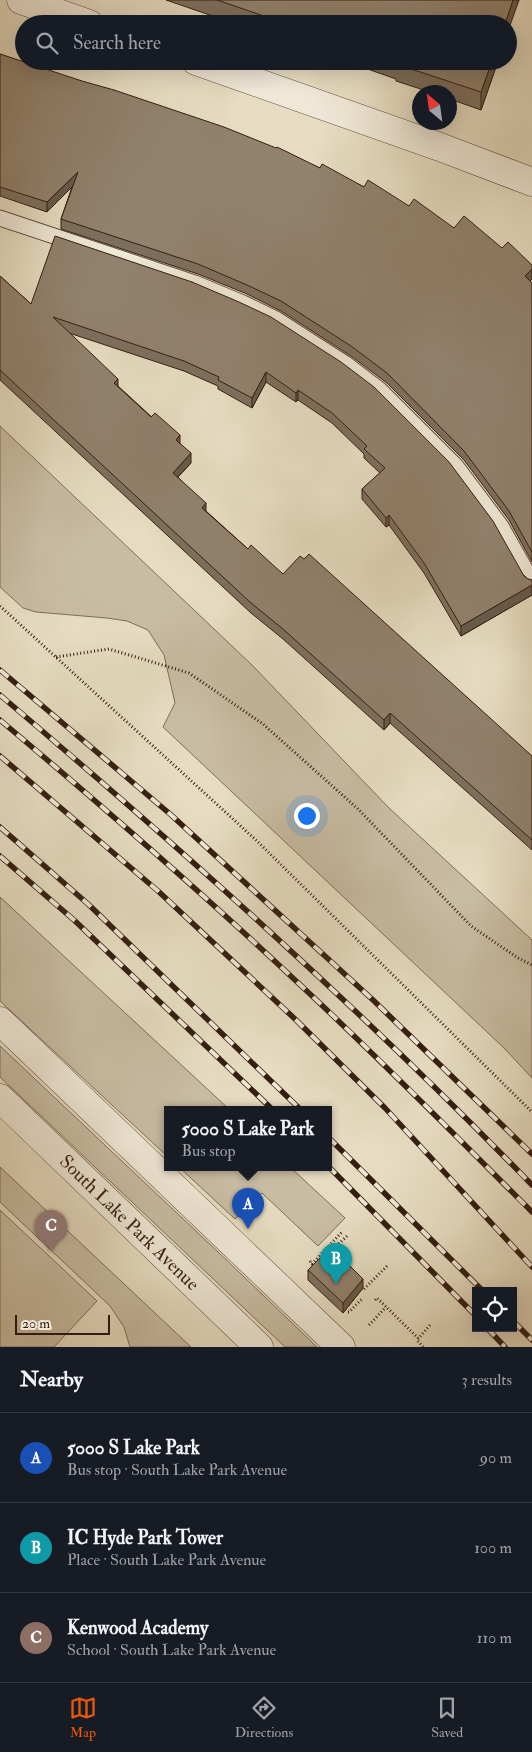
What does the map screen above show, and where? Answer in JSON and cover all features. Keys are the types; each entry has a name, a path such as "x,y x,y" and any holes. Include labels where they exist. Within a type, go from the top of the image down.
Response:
{"street":[{"path":"21,0 64,15"},
{"path":"222,70 440,147 532,182"},
{"path":"0,1022 341,1347"},
{"name":"South Lake Park Avenue","path":"0,1098 259,1347"}],"lane":[{"path":"0,218 195,283 243,303 276,319 346,364 380,390 456,466 501,526 532,581"}],"path":[{"path":"0,606 257,841 532,1112"},
{"path":"56,657 108,649 189,673 263,724 358,810 471,926 518,958 532,964"},
{"path":"310,1261 312,1264 342,1232"},
{"path":"329,1254 346,1236"},
{"path":"364,1289 388,1265"},
{"path":"346,1309 349,1312 363,1298"},
{"path":"375,1300 377,1298 418,1338 417,1340 423,1347"},
{"path":"368,1325 386,1307"},
{"path":"418,1338 431,1324"}],"shaded area":[{"path":"0,426 252,665 389,808 532,940 532,1078 504,1048 163,727 175,703 164,655 148,630 127,621 36,612 23,608 0,587"},
{"path":"0,897 226,1106 164,1106 164,1153 0,1001"},
{"path":"0,1046 317,1347 285,1347 0,1077"},
{"path":"0,1167 191,1347 130,1347 124,1327 110,1306 0,1202"},
{"path":"183,1171 294,1171 345,1218 318,1246 262,1193 235,1219"},
{"path":"0,1210 97,1301 54,1347 0,1347"}],"building":[{"path":"217,0 513,0 508,15 261,15"},
{"path":"0,54 15,59 15,70 49,70 224,127 277,147 320,168 322,164 364,187 368,180 409,206 414,199 454,228 464,216 502,248 508,242 532,265 532,269 525,276 532,283 532,552 509,511 464,451 387,373 351,346 281,301 247,285 198,264 61,219 78,172 47,202 0,187"},
{"path":"414,70 489,70 481,92"},
{"path":"55,236 192,282 271,317 341,362 374,387 449,462 493,521 524,576 532,580 532,585 461,626 424,563 389,515 386,518 362,489 385,468 364,449 367,446 332,413 298,390 296,393 266,372 252,398 218,380 219,377 184,361 53,317 118,379 114,383 151,417 155,413 180,435 176,440 191,453 173,473 206,503 202,508 248,549 251,545 283,574 300,556 304,559 309,554 532,756 532,840 390,713 384,720 283,629 251,603 0,370 0,276 31,304"},
{"path":"331,1247 363,1279 343,1303 308,1270"}],"railway":[{"path":"0,670 170,814 373,1000 532,1154"},
{"path":"0,695 137,813 272,934 404,1057 532,1185"},
{"path":"0,720 75,783 259,946 385,1066 532,1212"},
{"path":"0,756 158,891 295,1019 385,1108 532,1267"},
{"path":"0,827 88,904 297,1106"},
{"path":"0,856 74,920 269,1106"},
{"path":"332,1141 479,1287"},
{"path":"332,1170 472,1312"},
{"path":"517,1325 532,1340"},
{"path":"491,1332 505,1347"}],"place":[{"name":"5000 S Lake Park","path":"248,1229"},
{"name":"Kenwood Academy","path":"51,1251"},
{"name":"IC Hyde Park Tower","path":"336,1284"}]}
